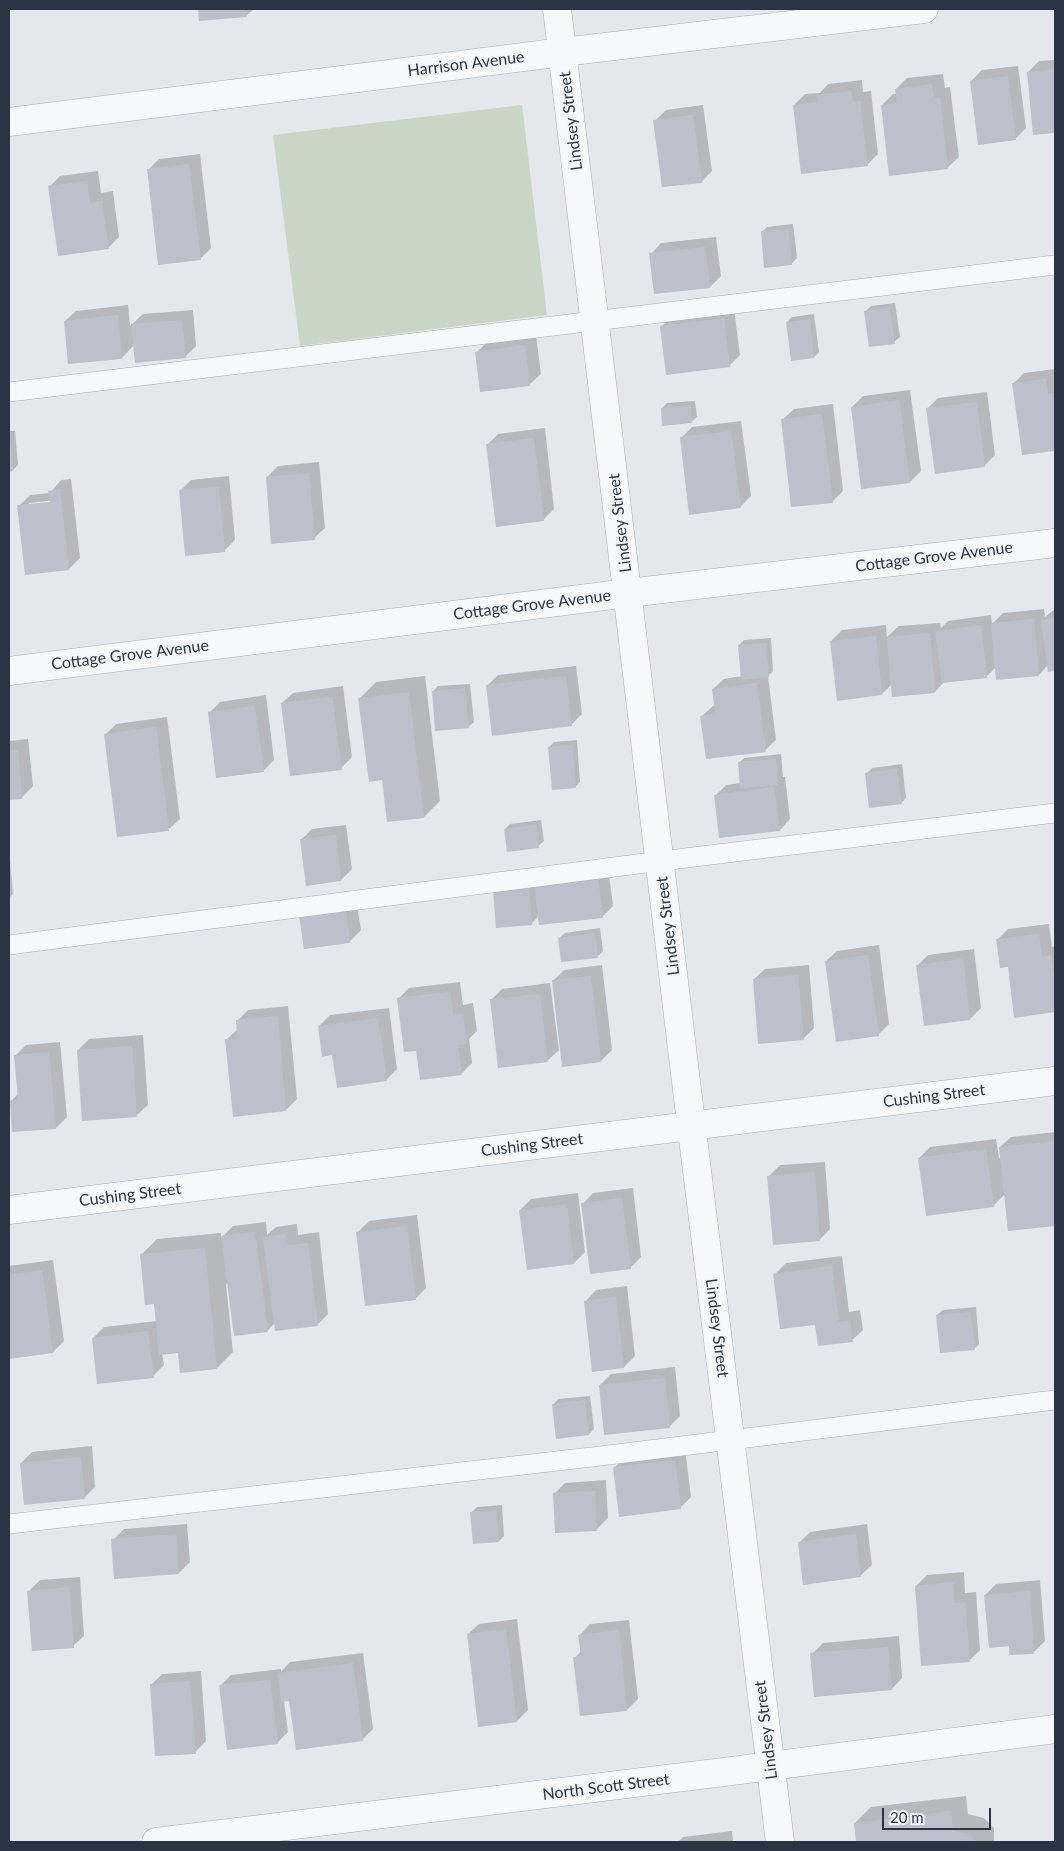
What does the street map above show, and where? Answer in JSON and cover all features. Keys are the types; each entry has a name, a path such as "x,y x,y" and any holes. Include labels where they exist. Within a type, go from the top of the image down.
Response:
{"street":[{"name":"Lindsey Street","path":"557,9 661,862 691,1125 780,1842"},
{"name":"Harrison Avenue","path":"9,122 563,52 924,9"},
{"name":"Cottage Grove Avenue","path":"9,671 628,593 1055,543"},
{"name":"Cushing Street","path":"9,1210 1055,1081"},
{"name":"North Scott Street","path":"156,1842 1055,1729"}],"lane":[{"path":"9,392 1055,265"},
{"path":"9,945 1055,813"},
{"path":"9,1524 592,1457 1055,1400"}],"green space":[{"path":"522,105 547,315 300,346 273,135"}],"building":[{"path":"198,9 246,9 247,17 199,21"},
{"path":"1055,69 1055,133 1033,135 1027,72"},
{"path":"1008,76 1016,140 978,145 970,81"},
{"path":"932,84 934,98 940,98 948,169 889,176 881,105 897,103 895,89"},
{"path":"851,91 853,102 860,101 868,166 801,174 793,105 817,102 816,95"},
{"path":"693,115 702,183 662,187 653,120"},
{"path":"189,164 201,260 158,265 147,169"},
{"path":"87,181 90,203 102,201 109,249 58,256 48,186"},
{"path":"788,229 792,265 764,268 761,231"},
{"path":"705,247 710,288 654,294 649,253"},
{"path":"890,307 895,344 869,347 864,311"},
{"path":"118,315 122,359 68,364 64,321"},
{"path":"724,318 730,367 666,375 660,326"},
{"path":"810,319 814,358 791,361 786,322"},
{"path":"182,320 186,358 135,363 131,324"},
{"path":"525,345 530,386 480,392 475,352"},
{"path":"1046,379 1048,394 1055,393 1055,451 1022,455 1012,383"},
{"path":"899,400 910,483 861,489 851,407"},
{"path":"977,402 985,467 935,474 926,408"},
{"path":"691,405 692,423 662,426 661,408"},
{"path":"822,414 833,503 791,507 781,419"},
{"path":"731,431 741,508 689,515 680,437"},
{"path":"9,437 13,471 9,472"},
{"path":"534,438 544,521 496,527 486,444"},
{"path":"309,473 315,540 271,544 266,477"},
{"path":"219,487 225,552 185,556 179,490"},
{"path":"60,489 69,570 25,575 17,505 50,502 48,491"},
{"path":"1055,618 1055,671 1048,672 1041,620"},
{"path":"1034,619 1039,676 996,680 991,623"},
{"path":"981,625 987,678 942,683 935,631"},
{"path":"930,633 935,693 892,697 887,637"},
{"path":"876,636 882,695 837,701 830,641"},
{"path":"766,643 769,677 741,680 738,645"},
{"path":"566,676 572,726 492,736 486,685"},
{"path":"757,683 766,752 706,759 700,716 715,714 712,689"},
{"path":"465,688 469,728 435,731 432,691"},
{"path":"409,692 424,818 387,822 382,780 369,782 358,698"},
{"path":"332,697 342,770 290,776 281,703"},
{"path":"255,706 264,772 216,778 208,712"},
{"path":"156,727 169,831 117,837 104,734"},
{"path":"572,745 576,788 552,790 548,747"},
{"path":"9,750 18,750 22,799 9,800"},
{"path":"776,759 778,785 740,788 738,762"},
{"path":"897,769 902,804 869,808 865,773"},
{"path":"774,787 780,831 719,838 714,795"},
{"path":"536,825 539,848 507,852 504,829"},
{"path":"336,835 341,881 306,886 300,839"},
{"path":"598,877 603,918 539,925 534,885"},
{"path":"529,887 532,925 496,928 493,890"},
{"path":"346,909 350,943 304,949 299,916"},
{"path":"595,933 598,958 561,962 558,938"},
{"path":"1039,934 1042,957 1051,955 1055,985 1055,1012 1014,1018 1008,967 1000,968 996,939"},
{"path":"868,955 879,1036 836,1042 825,961"},
{"path":"963,959 970,1020 924,1026 916,965"},
{"path":"798,975 804,1040 758,1044 753,979"},
{"path":"591,976 601,1062 562,1067 552,980"},
{"path":"450,992 453,1015 463,1014 467,1044 458,1045 462,1075 420,1080 416,1051 404,1052 397,998"},
{"path":"540,994 548,1062 498,1068 490,999"},
{"path":"278,1016 286,1111 233,1117 225,1039 237,1039 236,1020"},
{"path":"378,1018 387,1081 337,1088 332,1055 322,1057 318,1026"},
{"path":"132,1046 137,1117 82,1121 77,1050"},
{"path":"49,1052 56,1129 12,1132 10,1101 18,1100 14,1055"},
{"path":"1055,1141 1055,1226 1008,1231 999,1147"},
{"path":"986,1149 994,1207 926,1216 918,1158"},
{"path":"815,1172 820,1241 773,1245 767,1176"},
{"path":"622,1198 631,1269 590,1274 581,1203"},
{"path":"567,1204 574,1264 527,1270 519,1210"},
{"path":"407,1226 416,1300 365,1306 356,1232"},
{"path":"255,1232 268,1332 234,1336 221,1236"},
{"path":"286,1234 288,1245 308,1243 318,1326 275,1331 263,1237"},
{"path":"205,1248 217,1369 180,1373 178,1353 159,1355 154,1304 145,1305 140,1254"},
{"path":"832,1266 839,1322 850,1320 853,1342 818,1346 815,1325 780,1329 773,1274"},
{"path":"42,1270 53,1353 9,1359 9,1275"},
{"path":"616,1297 624,1368 592,1372 584,1301"},
{"path":"971,1312 975,1350 940,1353 936,1315"},
{"path":"148,1331 154,1378 97,1384 92,1338"},
{"path":"665,1378 670,1428 604,1435 599,1385"},
{"path":"585,1400 589,1435 556,1439 552,1404"},
{"path":"81,1457 85,1499 24,1505 20,1463"},
{"path":"675,1460 681,1509 619,1517 613,1467"},
{"path":"595,1491 597,1531 555,1533 553,1493"},
{"path":"497,1510 499,1542 473,1544 470,1512"},
{"path":"176,1534 179,1574 114,1579 111,1539"},
{"path":"856,1534 861,1577 803,1585 798,1542"},
{"path":"953,1582 955,1603 965,1602 970,1662 921,1666 915,1586"},
{"path":"69,1587 74,1648 32,1651 27,1591"},
{"path":"1030,1591 1034,1654 1009,1655 1009,1646 989,1648 984,1595"},
{"path":"506,1629 517,1722 478,1727 467,1634"},
{"path":"619,1630 627,1711 580,1716 573,1657 581,1656 578,1635"},
{"path":"888,1647 892,1690 814,1697 810,1653"},
{"path":"353,1663 363,1741 296,1750 289,1701 281,1702 278,1673"},
{"path":"270,1680 278,1744 227,1750 219,1685"},
{"path":"190,1681 196,1754 155,1756 150,1684"},
{"path":"951,1811 953,1830 968,1834 977,1842 856,1842 854,1823"}]}
